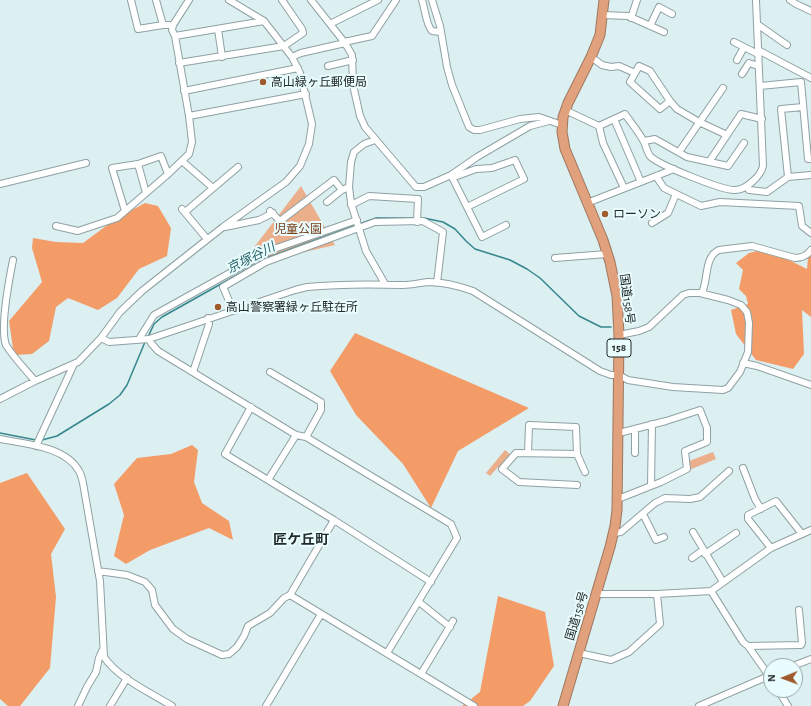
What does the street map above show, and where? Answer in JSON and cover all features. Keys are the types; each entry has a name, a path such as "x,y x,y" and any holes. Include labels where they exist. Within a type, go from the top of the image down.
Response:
{"highway":[{"name":"国道158号","path":"563,706 614,533 618,499 619,335 617,296 607,254 588,202 565,149 562,137 562,125 565,110 591,58 600,35 604,0"}],"street":[{"path":"131,0 138,29 173,25"},
{"path":"156,0 163,25"},
{"path":"56,226 78,231 117,218 189,154 192,142 189,116 175,36 172,30 173,25 187,2 181,0"},
{"path":"0,399 35,381 78,362 101,338 120,312 142,291 222,228 286,182 300,166 309,144 312,124 306,94 298,68 292,57 264,21 229,0"},
{"path":"179,63 284,46 302,33 302,30 282,0"},
{"path":"319,0 312,2 345,42 352,56 353,86 358,109 365,126 375,140 416,187 424,187 451,175 477,157 530,126 549,121"},
{"path":"330,24 378,0"},
{"path":"292,57 301,53 372,36 396,0"},
{"path":"422,0 426,10 428,27 432,31 441,32"},
{"path":"432,0 441,32 447,67 452,85 466,124 469,127 474,130 480,130 532,118 541,118 562,125"},
{"path":"631,18 637,0"},
{"path":"748,204 748,188 762,169 762,119 758,66 756,0"},
{"path":"790,0 811,11"},
{"path":"650,26 659,7 672,14"},
{"path":"603,16 631,18 664,32"},
{"path":"175,36 264,21"},
{"path":"757,24 787,45"},
{"path":"218,29 222,57"},
{"path":"734,42 811,78"},
{"path":"736,60 744,47"},
{"path":"591,58 602,65 611,67 619,66 635,73"},
{"path":"328,66 353,60"},
{"path":"742,74 749,63 758,66"},
{"path":"670,102 660,109 630,82 639,66 650,71 670,102 681,112 727,135"},
{"path":"184,91 298,68"},
{"path":"760,86 801,82 808,159 811,159"},
{"path":"679,152 723,88"},
{"path":"189,116 306,94"},
{"path":"788,177 781,109 804,107"},
{"path":"565,110 599,126"},
{"path":"599,126 625,114 644,141 650,156 674,169 711,184 734,190 748,188 767,192 788,177 811,175"},
{"path":"709,162 741,114 762,119"},
{"path":"614,119 641,182"},
{"path":"599,126 603,143 624,188"},
{"path":"644,141 655,139 687,157 728,166 744,143"},
{"path":"375,140 364,144 354,152 351,162 349,187 351,205 366,251 385,284"},
{"path":"125,211 112,168 138,164 160,156 168,174"},
{"path":"451,175 457,176 476,170 492,168 515,160 524,179 467,207"},
{"path":"182,161 213,188"},
{"path":"0,184 86,163"},
{"path":"138,164 146,193"},
{"path":"207,240 184,211 238,167"},
{"path":"588,202 674,169"},
{"path":"451,175 482,237 506,225"},
{"path":"656,176 664,188 701,206 720,202 799,206 802,226 811,234"},
{"path":"222,228 259,220 272,212 280,221 334,180 342,190"},
{"path":"327,202 342,190 349,187"},
{"path":"652,223 668,213 676,194"},
{"path":"351,205 369,196 418,199 416,222"},
{"path":"140,339 154,315 201,290 260,255 271,250 358,224 374,222 423,221 443,232 437,283"},
{"path":"233,310 223,287 266,262 358,224"},
{"path":"703,290 710,258 719,250 752,246 795,258 805,256 811,250"},
{"path":"555,258 607,254"},
{"path":"13,260 1,322 1,334 5,344 35,381"},
{"path":"101,338 109,342 151,339 208,318 307,287 437,283 461,286 473,291 600,371 611,375 619,375 628,380 673,387 723,390 728,388 740,372 748,352 749,323 747,312 741,305 700,293 689,293 683,295 649,328 619,335"},
{"path":"194,372 210,324 208,318"},
{"path":"151,339 158,351 296,435 306,437 451,524 457,538 387,653"},
{"path":"743,363 757,366 811,385"},
{"path":"36,446 74,364"},
{"path":"270,372 321,402 321,410 306,437"},
{"path":"251,407 225,454 334,520 431,582"},
{"path":"618,433 700,410 707,428 708,442 685,452 686,469 651,486 618,499"},
{"path":"651,486 652,424"},
{"path":"528,453 529,425 576,427 577,454 585,472"},
{"path":"635,429 635,453"},
{"path":"268,480 296,435"},
{"path":"0,439 54,450 67,458 79,471 83,482 100,581 102,651 104,657 127,678 172,706"},
{"path":"577,454 516,453 502,469 519,482 577,485"},
{"path":"743,468 755,499 761,508"},
{"path":"614,533 621,532 655,503 665,498 690,499 700,497 729,471"},
{"path":"771,548 748,519 748,515 776,501 802,534"},
{"path":"643,514 656,540 664,537"},
{"path":"98,571 127,575 144,582 152,590 155,605 173,629 187,639 222,655 229,654 244,636 248,626 270,613 284,598 290,595 334,520"},
{"path":"597,593 657,594 711,592 771,548 811,530"},
{"path":"693,532 723,582"},
{"path":"692,558 736,534"},
{"path":"711,592 743,642 748,646 763,667"},
{"path":"578,653 611,660 629,652 660,624 657,594"},
{"path":"290,595 474,706"},
{"path":"419,602 452,624 421,674"},
{"path":"748,646 801,645 799,610"},
{"path":"266,706 321,614"},
{"path":"78,706 96,672 102,651"},
{"path":"110,706 127,678"},
{"path":"699,706 763,680"}],"green space":[{"name":"児童公園","path":"301,186 335,245 239,267"},
{"path":"505,450 511,455 490,476 486,473"},
{"path":"713,452 716,459 689,470 689,461"}],"shaded area":[{"path":"145,203 158,206 171,228 167,256 139,269 117,298 98,310 68,298 56,307 49,341 32,354 14,355 9,321 42,282 32,248 33,238 56,242 83,243 117,218"},
{"path":"757,251 779,255 807,269 808,258 811,254 811,317 802,310 804,354 793,369 756,360 736,334 731,310 748,304 746,296 739,289 743,270 736,263 749,253"},
{"path":"355,333 529,408 458,451 431,508 403,464 356,415 330,371"},
{"path":"192,445 198,450 194,482 202,503 229,521 233,540 209,528 150,550 126,564 114,556 124,515 114,484 137,458 171,454"},
{"path":"27,473 65,529 51,554 56,597 50,668 20,706 8,706 0,699 0,483"},
{"path":"498,596 545,612 554,666 530,701 523,706 462,706 480,692"}],"waterway":[{"name":"京塚谷川","path":"359,224 376,218 415,218"},
{"name":"京塚谷川","path":"424,218 443,222 455,229 475,249 510,260 527,269 540,278 579,316 601,327 611,327"},
{"name":"京塚谷川","path":"148,337 154,324 162,317 269,257 356,225"},
{"name":"京塚谷川","path":"42,440 57,436 109,404 120,395 127,385 145,342"},
{"name":"京塚谷川","path":"0,433 36,440"}],"place":[{"name":"高山緑ヶ丘郵便局","path":"263,82"},
{"name":"ローソン","path":"605,214"},
{"name":"高山警察署緑ヶ丘駐在所","path":"218,307"}],"district":[{"name":"匠ケ丘町","path":"301,540"}]}
